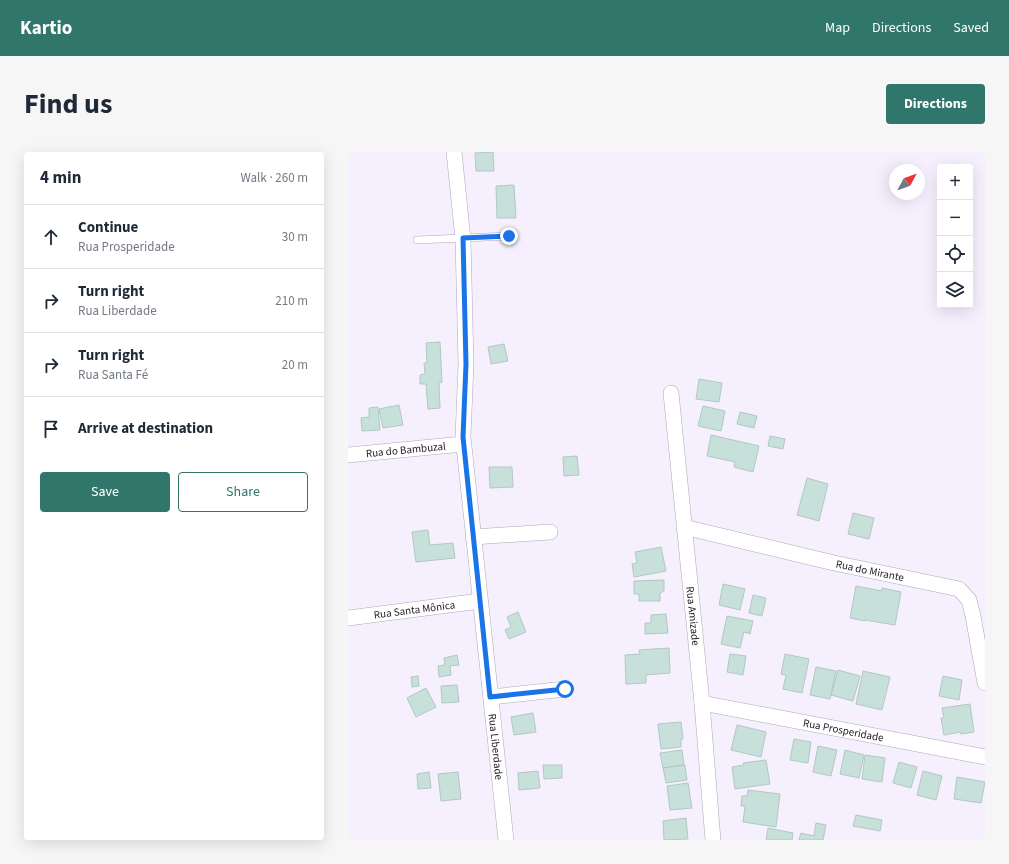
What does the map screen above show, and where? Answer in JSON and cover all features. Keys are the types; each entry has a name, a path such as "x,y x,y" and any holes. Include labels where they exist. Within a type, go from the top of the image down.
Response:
{"street":[{"name":"Rua Liberdade","path":"454,152 463,238 466,364 463,444 506,840"},
{"name":"Rua Amizade","path":"671,393 702,703 713,840"},
{"name":"Rua do Bambuzal","path":"348,455 463,444"},
{"name":"Rua do Mirante","path":"684,527 834,563 959,589 969,600 985,684"},
{"path":"474,537 550,532"},
{"name":"Rua Santa Mônica","path":"348,618 480,601"},
{"path":"490,697 565,689"},
{"name":"Rua Prosperidade","path":"702,703 985,757"}],"lane":[{"path":"417,240 509,236"}],"building":[{"path":"493,152 494,171 476,171 475,153"},
{"path":"514,185 516,218 497,218 496,186"},
{"path":"440,342 442,382 439,383 440,408 428,409 426,384 420,384 420,375 425,374 424,363 427,363 426,343"},
{"path":"504,344 508,361 491,364 488,347"},
{"path":"699,379 722,383 719,402 696,399"},
{"path":"399,405 403,425 383,428 379,409"},
{"path":"703,406 725,411 721,431 698,426"},
{"path":"378,407 380,430 362,431 361,418 369,417 369,408"},
{"path":"740,412 757,416 754,428 737,424"},
{"path":"711,435 759,446 753,472 734,467 735,462 707,456"},
{"path":"770,436 785,439 783,449 768,446"},
{"path":"577,456 579,475 564,476 563,457"},
{"path":"489,467 512,467 513,487 490,488"},
{"path":"807,478 828,484 819,521 797,515"},
{"path":"853,513 874,518 869,539 848,534"},
{"path":"428,530 430,545 453,543 455,558 416,562 412,532"},
{"path":"661,547 666,571 634,577 632,564 637,563 635,552"},
{"path":"664,580 664,591 660,593 660,601 639,601 639,594 634,594 634,581"},
{"path":"723,584 745,589 740,610 719,605"},
{"path":"856,586 882,591 882,588 901,592 895,625 850,618"},
{"path":"753,595 766,598 762,616 749,613"},
{"path":"518,612 526,632 509,639 505,630 511,627 507,617"},
{"path":"666,614 668,633 645,634 645,623 651,623 651,615"},
{"path":"727,616 753,621 750,634 744,632 740,648 721,644"},
{"path":"669,648 670,673 646,675 646,683 626,684 625,655 640,654 639,650"},
{"path":"730,654 746,656 743,675 727,672"},
{"path":"785,654 809,659 802,693 783,689 786,675 781,674"},
{"path":"457,655 459,665 450,666 451,675 439,677 438,666 445,665 444,658"},
{"path":"816,667 836,671 830,699 810,695"},
{"path":"838,670 860,676 853,701 831,695"},
{"path":"863,671 890,677 882,710 856,704"},
{"path":"418,676 419,686 412,687 411,677"},
{"path":"943,676 962,680 959,700 939,696"},
{"path":"457,685 459,702 442,703 441,686"},
{"path":"426,688 436,707 416,717 407,698"},
{"path":"970,704 974,732 961,734 961,732 944,735 941,718 944,718 942,708"},
{"path":"533,713 536,732 514,735 511,717"},
{"path":"681,722 683,739 681,739 681,747 661,749 658,724"},
{"path":"737,725 766,732 761,757 731,750"},
{"path":"794,739 811,742 808,763 790,760"},
{"path":"818,746 837,750 831,776 813,772"},
{"path":"682,750 684,765 663,768 660,753"},
{"path":"845,750 864,755 859,778 840,774"},
{"path":"865,755 885,758 882,782 862,779"},
{"path":"766,760 770,784 735,789 732,767 744,765 743,763"},
{"path":"899,762 917,767 911,788 893,783"},
{"path":"543,765 562,765 562,778 544,779"},
{"path":"685,765 687,780 666,783 663,768"},
{"path":"538,771 540,788 519,790 518,773"},
{"path":"923,771 942,776 936,800 917,795"},
{"path":"429,772 431,788 418,789 417,774"},
{"path":"458,772 461,799 441,801 438,774"},
{"path":"957,777 985,782 981,803 954,799"},
{"path":"688,783 692,808 670,810 667,786"},
{"path":"748,790 780,794 776,827 743,822 745,806 741,806 742,796 747,796"},
{"path":"856,815 882,820 880,831 853,826"},
{"path":"686,818 688,839 664,840 663,821"},
{"path":"816,823 826,825 823,840 799,840 801,833 814,836"},
{"path":"768,828 793,833 792,840 766,840"}],"route":[{"path":"509,236 463,238 466,364 463,437 490,697 565,689"}]}
